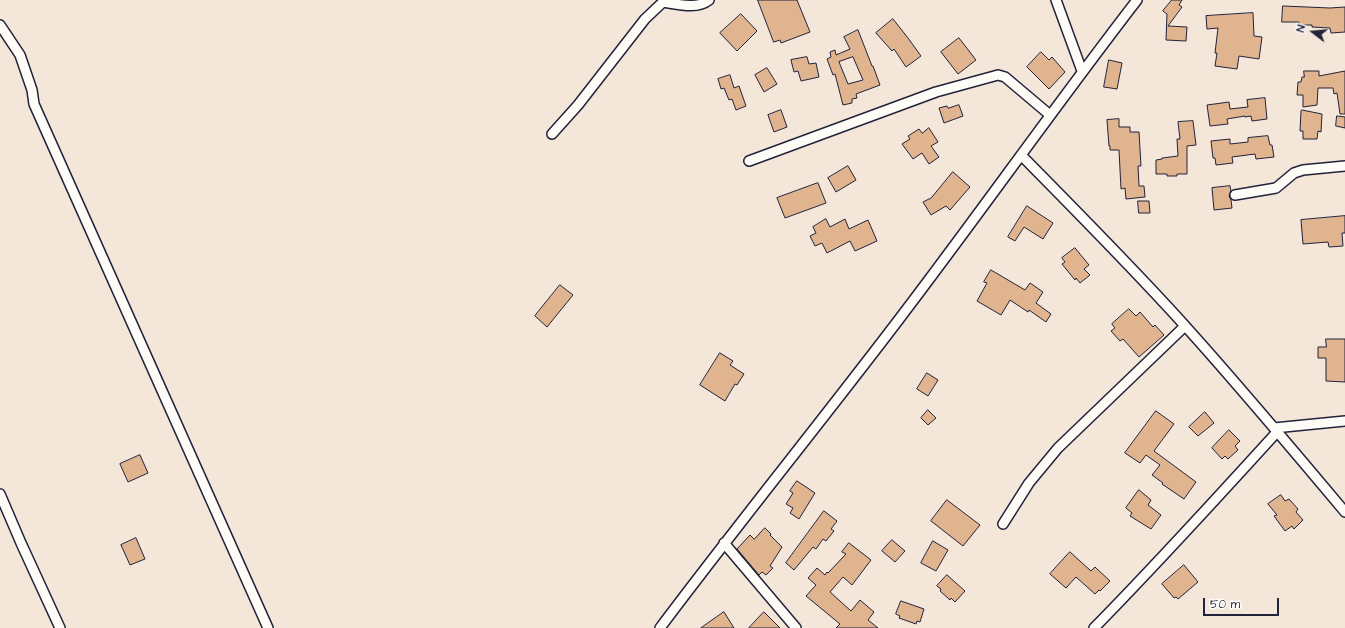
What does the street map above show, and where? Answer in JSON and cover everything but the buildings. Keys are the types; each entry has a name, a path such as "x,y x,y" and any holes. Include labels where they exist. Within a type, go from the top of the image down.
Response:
{"street":[{"path":"552,134 578,105 645,19 663,2 688,6 704,4 708,0"},
{"path":"1056,0 1082,71"},
{"path":"660,628 724,543 900,318 1082,71 1137,0"},
{"path":"0,25 20,55 32,90 34,104 268,628"},
{"path":"749,161 936,92 998,75 1005,77 1050,115"},
{"path":"1021,155 1185,326 1345,512"},
{"path":"1235,194 1276,188 1294,173 1303,170 1345,166"},
{"path":"1003,524 1029,483 1058,448 1161,351 1185,326"},
{"path":"1094,628 1197,520 1275,430 1345,422"},
{"path":"0,494 60,628"},
{"path":"724,543 796,628"}]}
